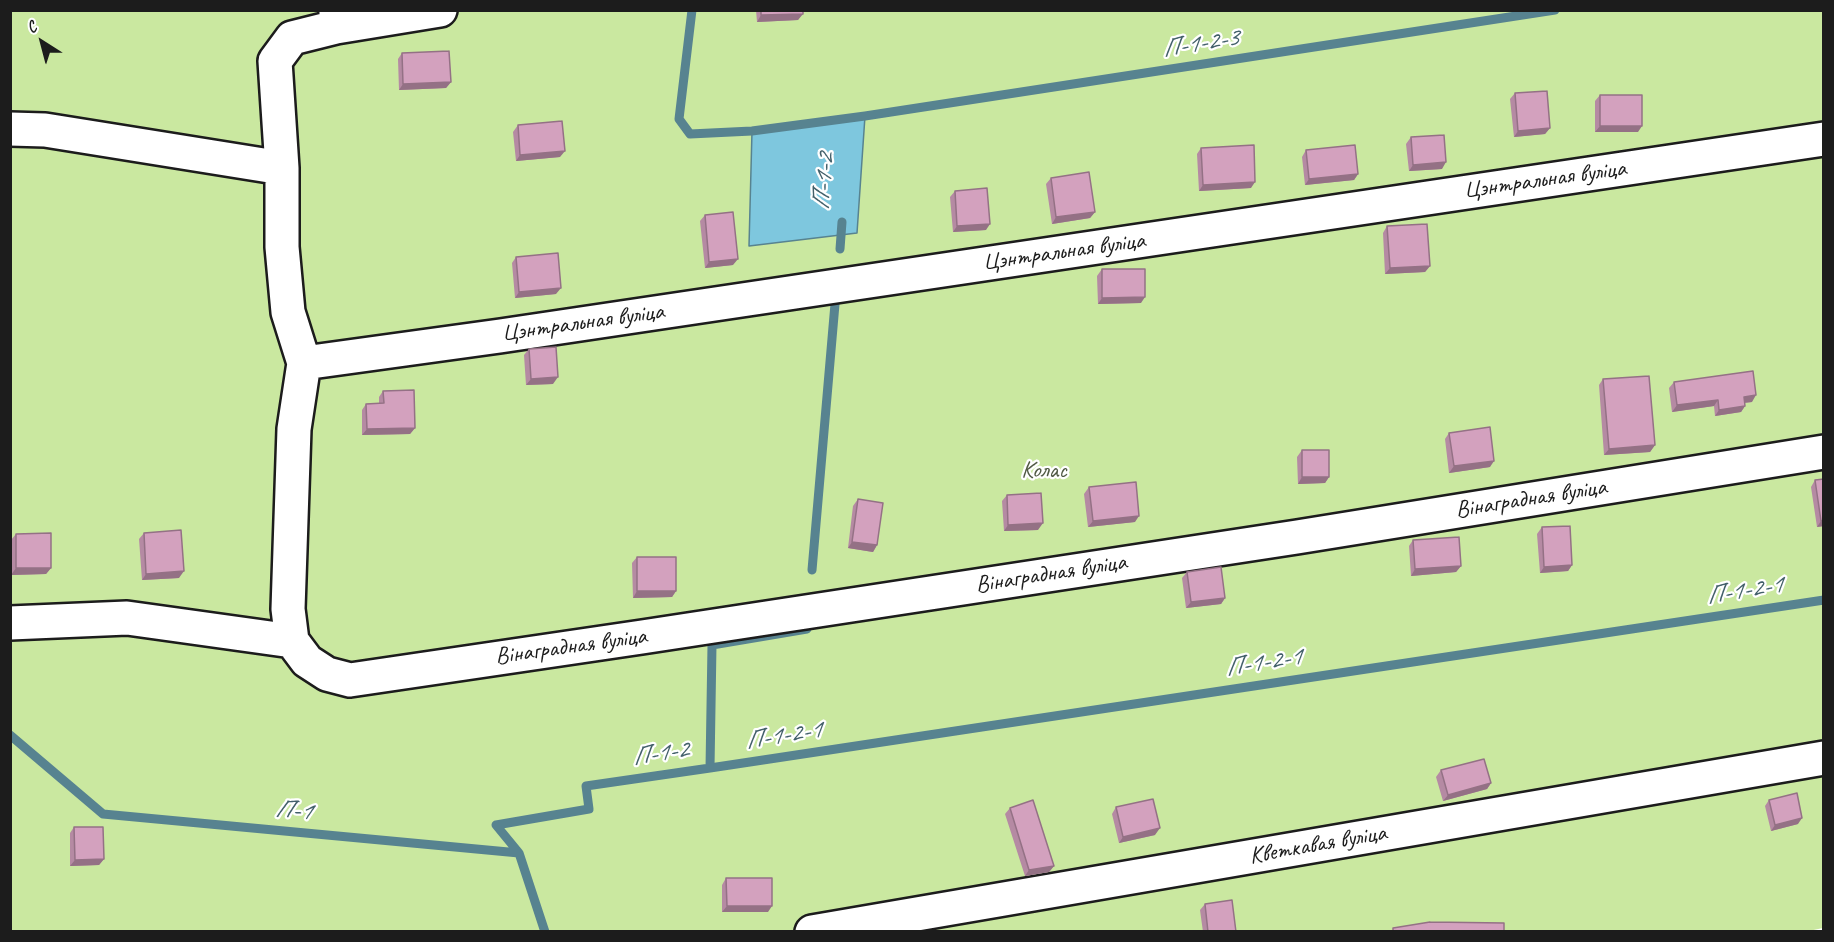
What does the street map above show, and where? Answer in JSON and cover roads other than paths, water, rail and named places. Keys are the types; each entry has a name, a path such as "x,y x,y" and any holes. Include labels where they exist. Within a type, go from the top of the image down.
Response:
{"lane":[{"path":"10,623 127,618 292,641 288,609 294,429 304,363 288,312 282,247 282,168 275,61 292,38 336,19 440,10"},
{"path":"10,129 45,130 282,168"},
{"name":"Цэнтральная вуліца","path":"304,363 500,336 1824,139"},
{"name":"Вінаградная вуліца","path":"292,641 307,661 327,674 350,680 1308,535 1824,452"},
{"name":"Кветкавая вуліца","path":"812,932 1824,758"}],"water":[{"path":"865,116 857,233 749,246 752,131"}],"waterway":[{"name":"П-1-2-3","path":"692,10 679,119 690,134 752,131 865,116 1555,10"},
{"name":"П-1-2","path":"840,249 842,222"},
{"name":"П-1-2","path":"812,570 835,304"},
{"name":"П-1-2-1","path":"710,768 1824,600"},
{"name":"П-1-2","path":"519,853 496,825 589,809 586,786 710,768 712,645 807,629"},
{"name":"П-1","path":"10,735 103,814 519,853 545,932"}],"park label":[{"name":"Колас","path":"1044,471"}]}
